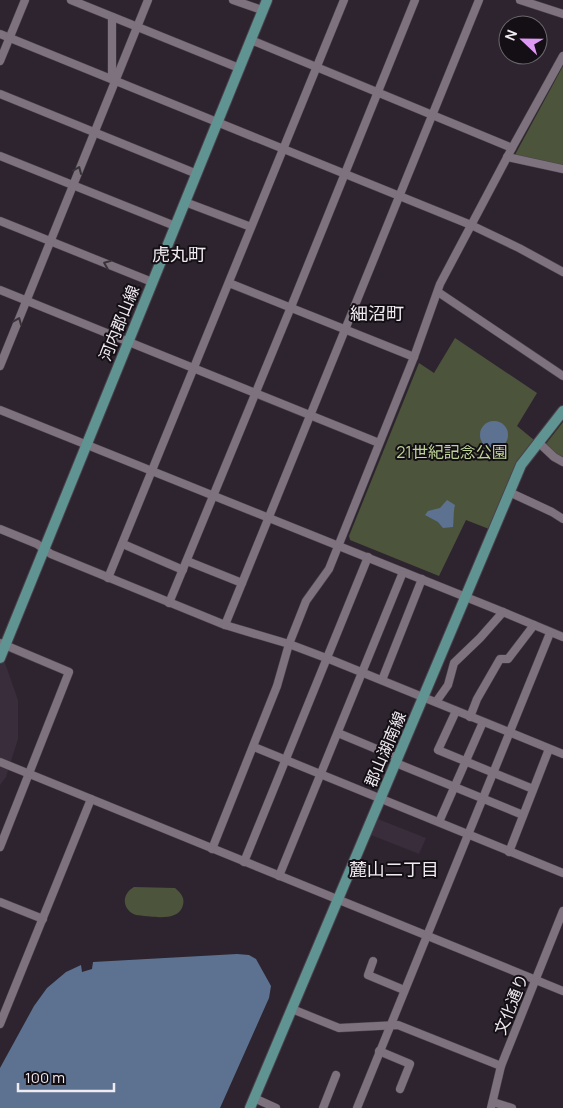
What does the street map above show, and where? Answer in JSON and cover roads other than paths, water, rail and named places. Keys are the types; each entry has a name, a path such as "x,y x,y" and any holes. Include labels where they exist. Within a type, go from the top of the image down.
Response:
{"main road":[{"name":"河内郡山線","path":"0,658 2,644 44,549 267,0"},
{"name":"郡山湖南線","path":"250,1108 509,492 524,459 563,411"}],"street":[{"path":"0,61 25,0"},
{"path":"71,0 239,68"},
{"path":"0,366 114,80 148,0"},
{"path":"233,0 262,10"},
{"path":"108,578 344,0"},
{"path":"169,603 415,0"},
{"path":"225,625 479,0"},
{"path":"520,0 563,14"},
{"path":"112,17 114,80"},
{"path":"0,34 471,225 520,248 563,272"},
{"path":"251,40 512,148"},
{"path":"212,849 254,747 277,686 289,644 306,601 328,569 338,546 414,357 440,284 563,56"},
{"path":"0,94 197,174"},
{"path":"0,156 175,226"},
{"path":"507,157 563,169"},
{"path":"185,202 251,227"},
{"path":"0,221 152,282"},
{"path":"228,282 414,357"},
{"path":"0,290 379,443"},
{"path":"438,292 563,376"},
{"path":"0,410 504,612 563,638"},
{"path":"538,442 554,457 563,462"},
{"path":"509,492 563,519"},
{"path":"0,529 51,554 169,603 225,625 289,644 327,658 563,754"},
{"path":"122,544 183,570"},
{"path":"244,862 368,558"},
{"path":"187,561 242,583"},
{"path":"280,876 404,572"},
{"path":"382,680 422,580"},
{"path":"436,702 448,685 454,663 504,612"},
{"path":"470,717 477,699 500,659 508,659 534,625"},
{"path":"357,1108 550,633"},
{"path":"0,847 69,672 2,644"},
{"path":"456,710 438,750 534,789"},
{"path":"439,822 483,722"},
{"path":"338,733 454,788 523,815"},
{"path":"254,747 563,873"},
{"path":"509,852 549,749"},
{"path":"0,762 563,991"},
{"path":"0,1024 91,799"},
{"path":"0,902 43,919"},
{"name":"文化通り","path":"492,1105 501,1066 563,911"},
{"path":"373,961 368,975 404,990"},
{"path":"292,1008 339,1028 398,1025 501,1066"},
{"path":"380,1052 410,1064 400,1089"},
{"path":"323,1108 336,1075"},
{"path":"254,1098 276,1108"},
{"path":"492,1105 512,1108"}],"water":[{"path":"494,421 504,425 508,435 504,445 494,449 484,445 480,435 484,425"},
{"path":"447,500 455,505 453,527 443,528 438,522 425,515 428,511 440,508"},
{"path":"237,954 249,955 256,959 271,986 269,998 220,1108 0,1108 0,1068 34,1006 47,988 66,972 81,965 82,972 92,969 93,962"}],"district":[{"name":"虎丸町","path":"179,255"},
{"name":"細沼町","path":"377,314"},
{"name":"麓山二丁目","path":"394,870"}],"park label":[{"name":"21世紀記念公園","path":"452,452"}]}
